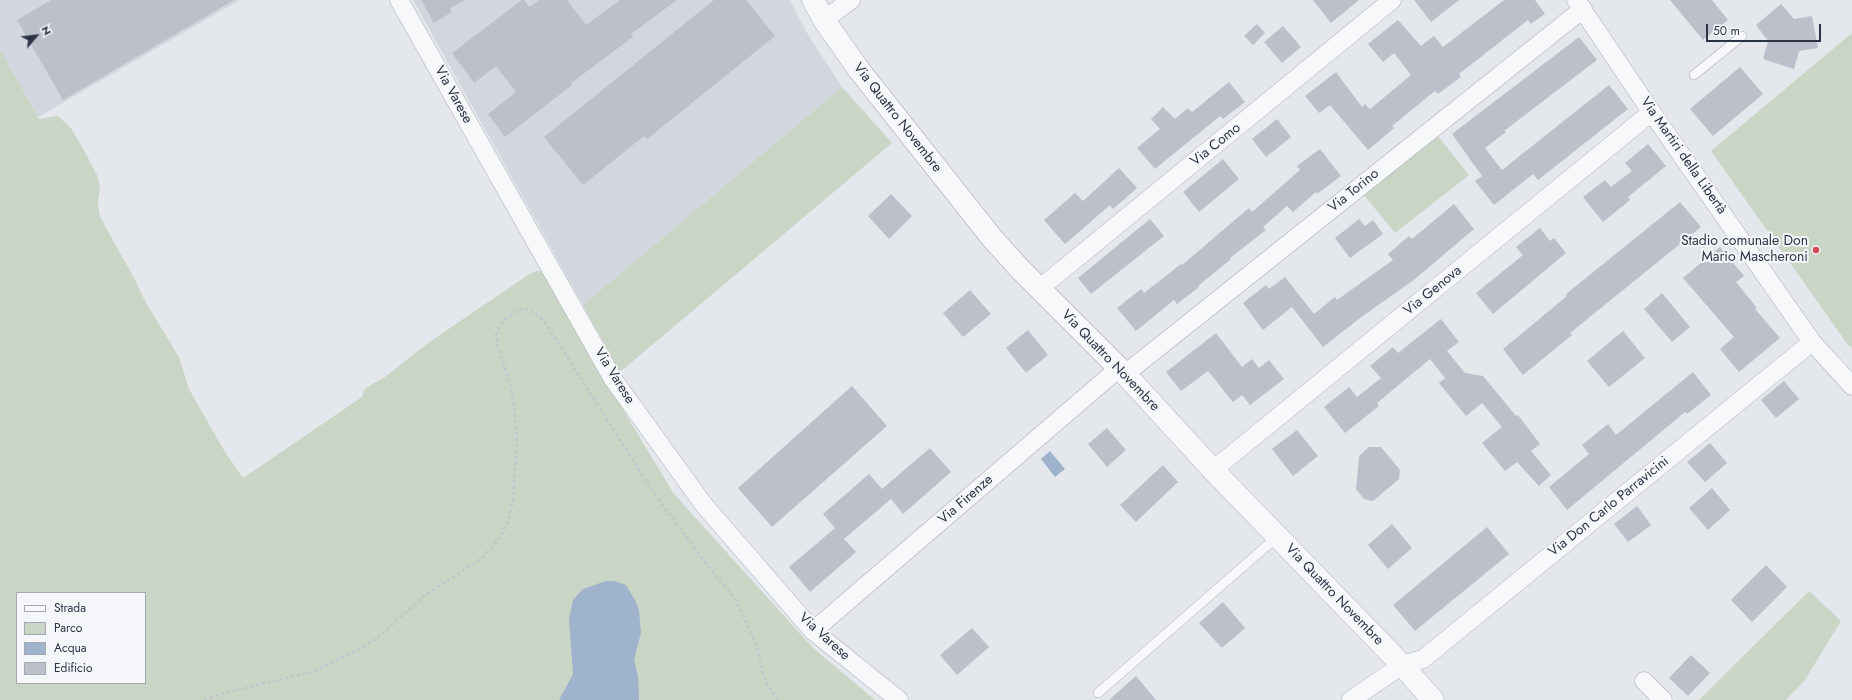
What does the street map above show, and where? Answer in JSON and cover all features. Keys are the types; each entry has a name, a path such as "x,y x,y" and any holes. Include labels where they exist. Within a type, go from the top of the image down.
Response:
{"street":[{"name":"Via Varese","path":"399,0 613,379 704,505 813,631 899,700"},
{"name":"Via Quattro Novembre","path":"813,0 824,20 859,70 992,238 1039,289 1122,371 1213,470 1402,665 1433,700"},
{"path":"824,20 851,0"},
{"name":"Via Como","path":"1039,289 1392,0"},
{"name":"Via Martiri della Libertà","path":"1579,4 1812,342 1849,376"},
{"name":"Via Torino","path":"1122,371 1579,4"},
{"name":"Via Genova","path":"1213,470 1652,112"},
{"name":"Via Don Carlo Parravicini","path":"1351,700 1402,665 1423,659 1812,342"},
{"name":"Via Firenze","path":"813,631 1122,371"},
{"path":"1644,681 1663,700"}],"lane":[{"path":"1694,75 1742,36"},
{"path":"1098,693 1277,537"}],"path":[{"path":"204,700 220,694 312,672 358,650 377,638 423,597 482,558 498,540 507,525 513,500 517,440 510,382 498,347 496,335 499,327 506,318 520,309 530,310 547,325 651,489 701,557 736,600 756,644 765,680 778,700"}],"shaded area":[{"path":"0,0 240,0 38,117 0,49"},
{"path":"413,0 790,0 807,33 842,87 583,305"}],"green space":[{"name":"Stadio comunale Don Mario Mascheroni","path":"1852,33 1852,348 1848,345 1711,151"},
{"path":"0,49 39,119 58,116 71,128 87,156 98,177 100,189 98,201 99,213 105,226 146,303 179,357 189,389 225,452 243,478 362,397 364,390 385,377 428,343 528,275 536,271 542,271 547,276 579,337 674,494 813,648 875,700 0,700"},
{"path":"842,87 892,143 620,372 583,305"},
{"path":"1438,136 1469,175 1395,233 1364,195"},
{"path":"1809,591 1841,621 1805,680 1786,700 1699,700"}],"water":[{"path":"1050,451 1065,469 1055,477 1041,459"},
{"path":"606,581 614,581 626,585 639,610 641,633 634,659 638,676 639,700 559,700 573,674 569,619 573,600 583,589"}],"building":[{"path":"51,0 234,0 63,100 17,20"},
{"path":"421,0 465,0 450,8 452,12 434,23"},
{"path":"524,0 529,7 539,0 567,0 586,25 620,0 677,0 631,34 633,37 571,83 572,85 505,137 488,114 516,92 496,66 474,83 452,53"},
{"path":"714,0 746,0 775,36 647,139 644,136 583,185 544,137"},
{"path":"1313,0 1359,0 1331,23"},
{"path":"1414,0 1459,0 1431,22"},
{"path":"1504,0 1535,0 1545,14 1531,24 1528,20 1459,74 1461,77 1438,94 1435,91 1392,126 1394,128 1368,150 1330,105 1319,113 1305,96 1336,72 1362,107 1365,104 1370,109 1411,75 1394,53 1383,62 1368,44 1398,20 1421,46 1434,36 1443,47"},
{"path":"1670,0 1712,0 1728,20 1703,40"},
{"path":"1781,4 1794,19 1812,16 1818,48 1799,51 1794,69 1763,59 1768,41 1756,25"},
{"path":"1257,24 1265,33 1253,45 1244,36"},
{"path":"1283,26 1301,47 1282,63 1264,42"},
{"path":"1579,37 1597,60 1504,131 1506,132 1485,148 1502,170 1609,85 1628,109 1538,180 1533,174 1494,205 1475,181 1482,176 1452,134"},
{"path":"1740,67 1763,94 1713,136 1690,109"},
{"path":"1229,82 1245,102 1223,119 1220,116 1155,169 1137,148 1160,129 1151,119 1163,107 1175,119 1188,108 1192,112"},
{"path":"1277,119 1291,137 1266,157 1252,139"},
{"path":"1648,144 1666,166 1628,197 1630,200 1603,222 1583,197 1605,180 1611,187 1632,171 1625,163"},
{"path":"1320,149 1341,176 1317,194 1316,192 1293,212 1287,206 1263,227 1266,230 1230,258 1231,259 1198,286 1199,287 1177,304 1174,300 1136,331 1117,308 1141,289 1144,293 1181,264 1182,265 1249,208 1252,212 1300,170 1297,166"},
{"path":"1223,159 1239,179 1199,212 1183,192"},
{"path":"1119,168 1137,188 1113,209 1110,205 1065,244 1044,220 1075,193 1083,201"},
{"path":"891,194 912,216 889,239 868,216"},
{"path":"1680,202 1701,227 1570,333 1572,335 1523,375 1503,349 1567,296 1566,294"},
{"path":"1454,204 1474,229 1415,279 1360,318 1323,347 1292,307 1263,330 1243,303 1266,285 1269,289 1285,277 1314,314 1335,297 1337,300 1393,260 1388,254 1409,236 1412,239"},
{"path":"1150,219 1164,236 1091,294 1078,278"},
{"path":"1359,219 1365,226 1373,220 1383,234 1350,258 1335,238"},
{"path":"1540,228 1550,241 1554,238 1566,253 1493,314 1476,293 1523,255 1516,247"},
{"path":"1720,247 1744,276 1736,282 1757,308 1755,309 1780,338 1739,372 1720,349 1734,337 1683,278"},
{"path":"970,290 991,314 963,337 943,313"},
{"path":"1662,293 1690,327 1672,342 1644,309"},
{"path":"1441,319 1459,342 1447,351 1465,373 1483,376 1516,416 1518,415 1540,444 1531,451 1551,475 1539,486 1517,462 1505,471 1482,443 1502,427 1482,403 1466,416 1439,383 1445,378 1430,359 1377,403 1379,406 1345,433 1324,407 1349,387 1357,397 1381,378 1370,366 1393,347 1398,353"},
{"path":"1028,330 1048,355 1026,373 1006,348"},
{"path":"1623,331 1645,358 1609,387 1587,361"},
{"path":"1216,333 1242,367 1252,359 1259,368 1269,360 1284,379 1250,405 1242,395 1233,402 1208,371 1181,391 1166,372"},
{"path":"1693,372 1711,395 1687,414 1685,412 1567,510 1549,487 1589,454 1582,445 1608,424 1616,435"},
{"path":"1784,381 1799,399 1776,418 1761,400"},
{"path":"852,386 887,426 772,527 738,488"},
{"path":"1107,428 1126,450 1107,467 1088,444"},
{"path":"1297,430 1318,456 1293,476 1272,449"},
{"path":"1710,443 1727,463 1705,482 1687,462"},
{"path":"1369,447 1381,447 1400,470 1399,479 1373,501 1364,499 1356,489 1359,456"},
{"path":"930,448 951,472 903,514 891,499 844,539 856,552 810,592 789,567 835,528 823,514 869,474 882,489"},
{"path":"1163,465 1178,482 1136,522 1120,505"},
{"path":"1712,488 1730,510 1708,530 1689,508"},
{"path":"1637,506 1651,525 1628,542 1614,524"},
{"path":"1392,524 1412,548 1388,569 1368,545"},
{"path":"1487,527 1509,554 1415,631 1393,605"},
{"path":"1766,565 1787,587 1752,622 1731,600"},
{"path":"1223,602 1245,628 1222,648 1199,623"},
{"path":"972,628 989,647 957,675 940,655"},
{"path":"1691,655 1710,673 1688,696 1669,678"},
{"path":"1136,676 1156,700 1109,700"}],"place":[{"name":"Stadio comunale Don Mario Mascheroni","path":"1816,250"}]}
